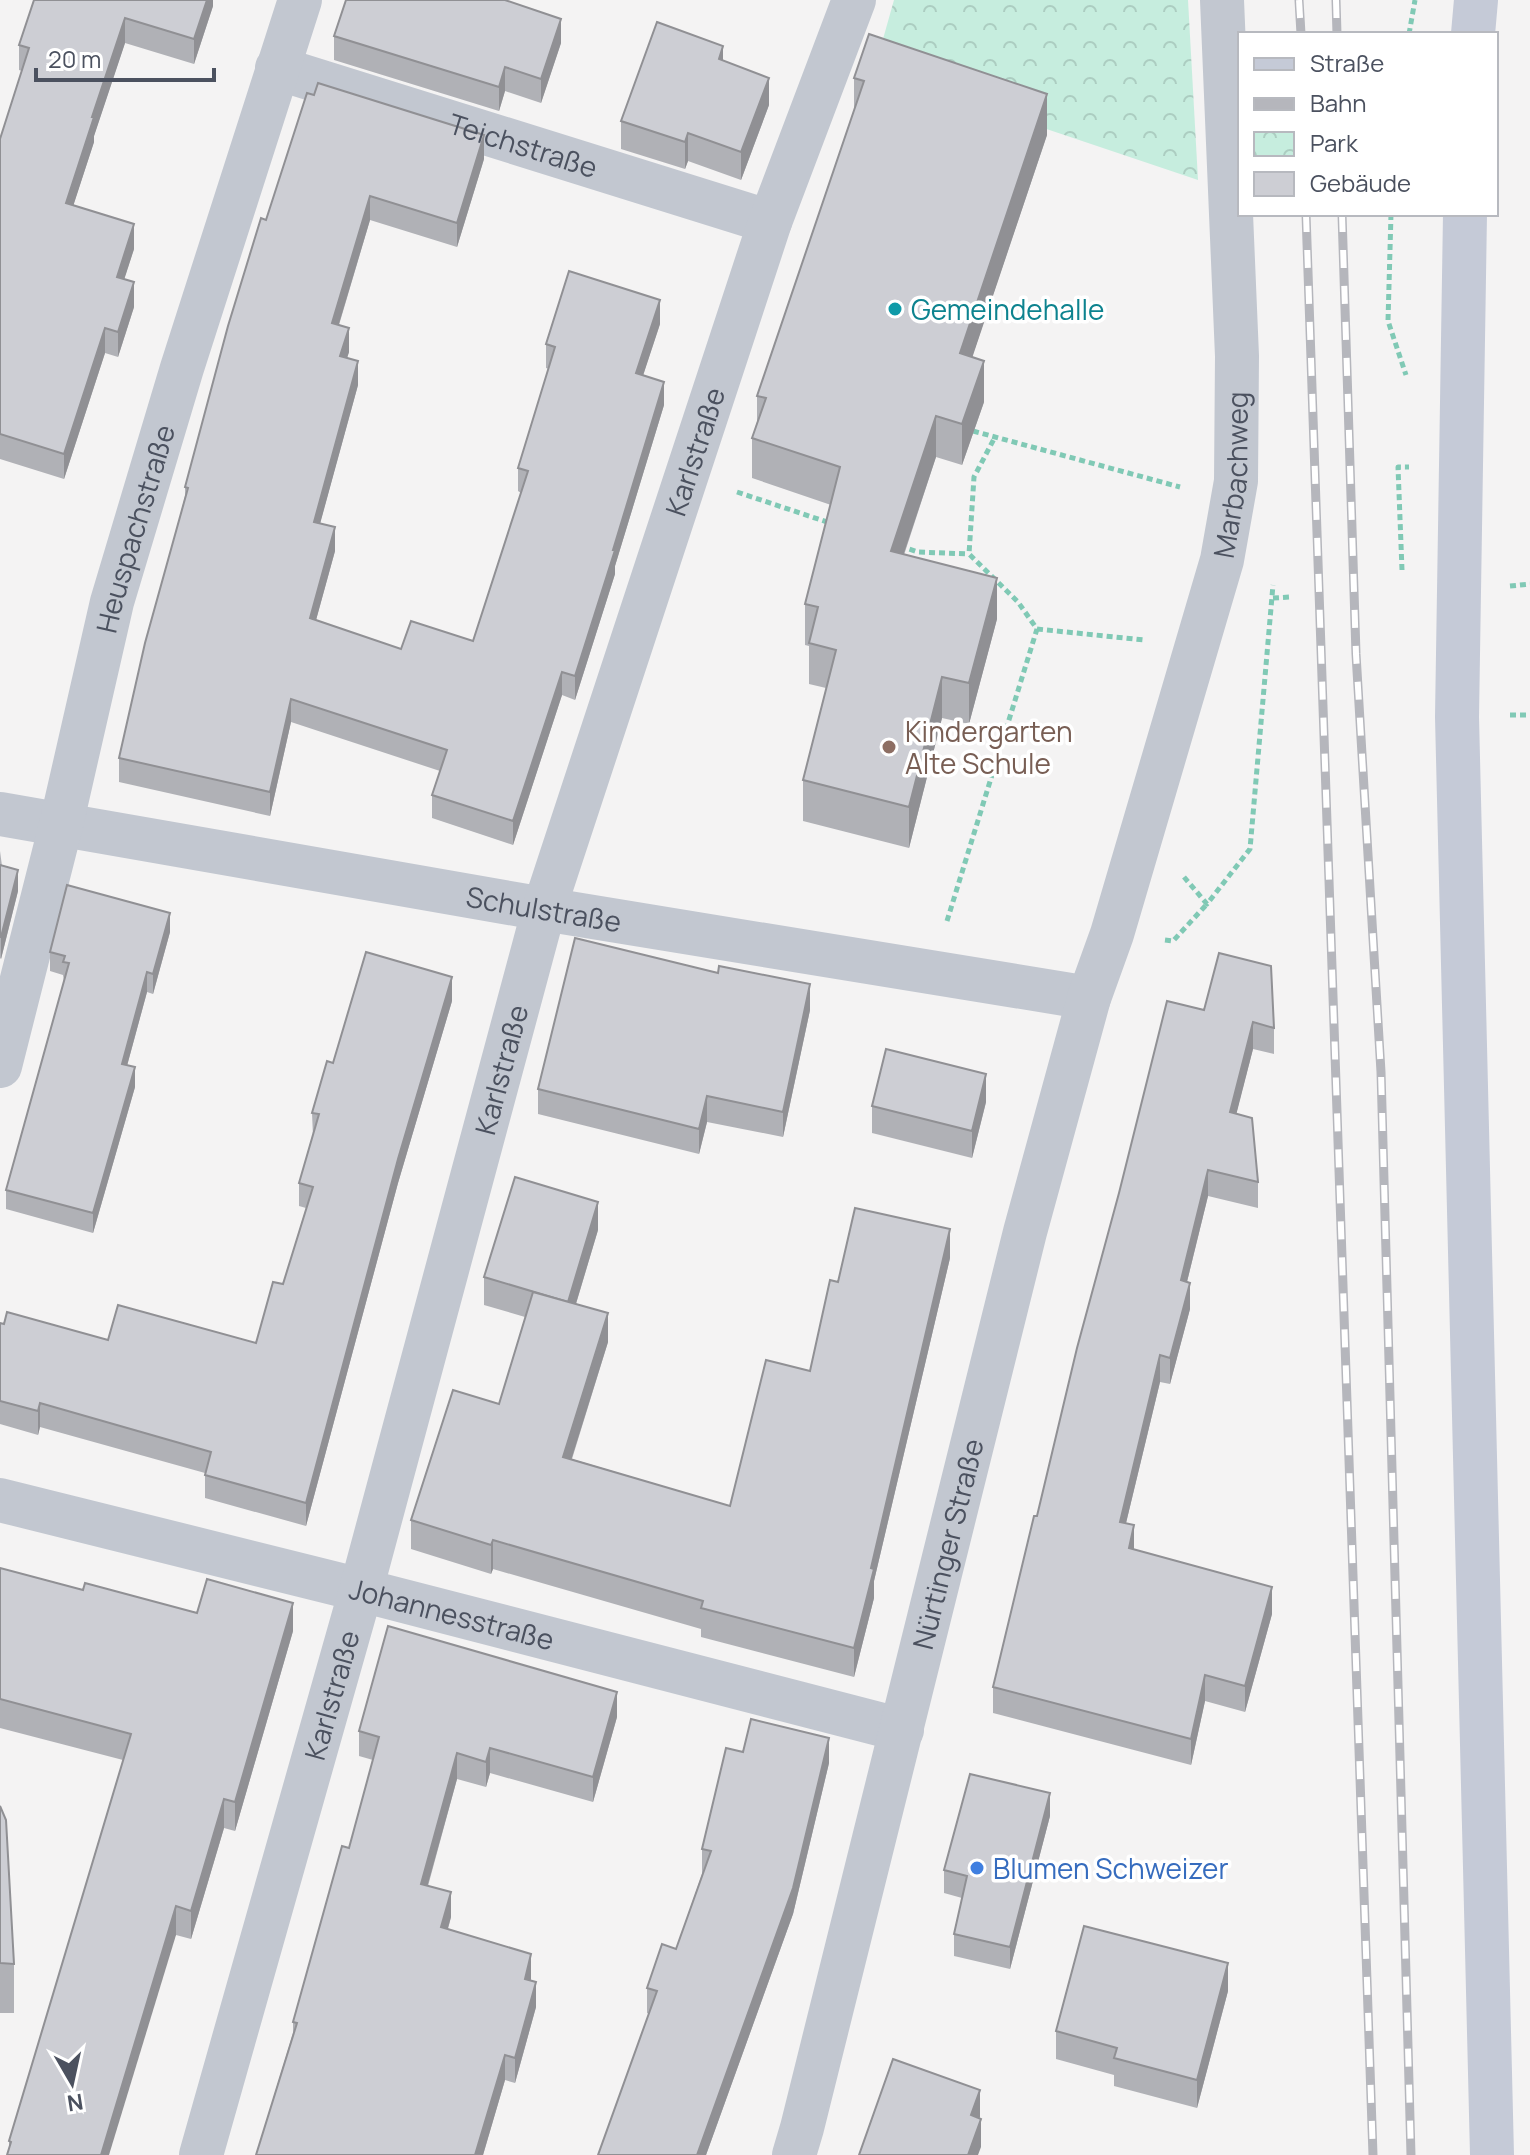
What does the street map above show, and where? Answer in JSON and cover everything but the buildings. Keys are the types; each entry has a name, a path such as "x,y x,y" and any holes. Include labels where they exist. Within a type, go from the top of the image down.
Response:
{"main road":[{"path":"1473,32 1476,0"},
{"path":"1465,216 1457,717 1492,2155"}],"street":[{"name":"Heuspachstraße","path":"0,1066 61,825 112,602 182,368 300,0"},
{"name":"Karlstraße","path":"201,2155 361,1590 544,909 770,222 854,0"},
{"name":"Marbachweg","path":"1112,934 1222,560 1236,481 1237,356 1222,0"},
{"name":"Teichstraße","path":"277,68 770,222"},
{"name":"Schulstraße","path":"0,814 544,909 1089,998"},
{"name":"Nürtinger Straße","path":"794,2155 1025,1232 1089,998 1112,934"},
{"name":"Johannesstraße","path":"0,1500 902,1730"}],"path":[{"path":"1409,32 1415,0"},
{"path":"1391,216 1388,321 1410,386"},
{"path":"973,431 1191,490 1236,481"},
{"path":"969,554 974,477 995,437"},
{"path":"1403,580 1398,467 1416,466"},
{"path":"687,475 831,523"},
{"path":"889,543 918,552 969,554 1018,602 1037,629 1157,642 1194,651"},
{"path":"1509,586 1530,584"},
{"path":"1173,941 1250,849 1273,598 1290,597"},
{"path":"931,972 1037,629"},
{"path":"1507,715 1530,715"},
{"path":"1180,871 1207,904"}],"green space":[{"path":"894,0 1188,0 1198,180 874,71"}],"railway":[{"path":"1299,0 1301,32"},
{"path":"1336,0 1337,32"},
{"path":"1306,216 1373,2155"},
{"path":"1342,216 1356,654 1381,1072 1411,2155"}],"place":[{"name":"Gemeindehalle","path":"895,309"},
{"name":"Kindergarten Alte Schule","path":"889,747"},
{"name":"Blumen Schweizer","path":"977,1868"}]}
